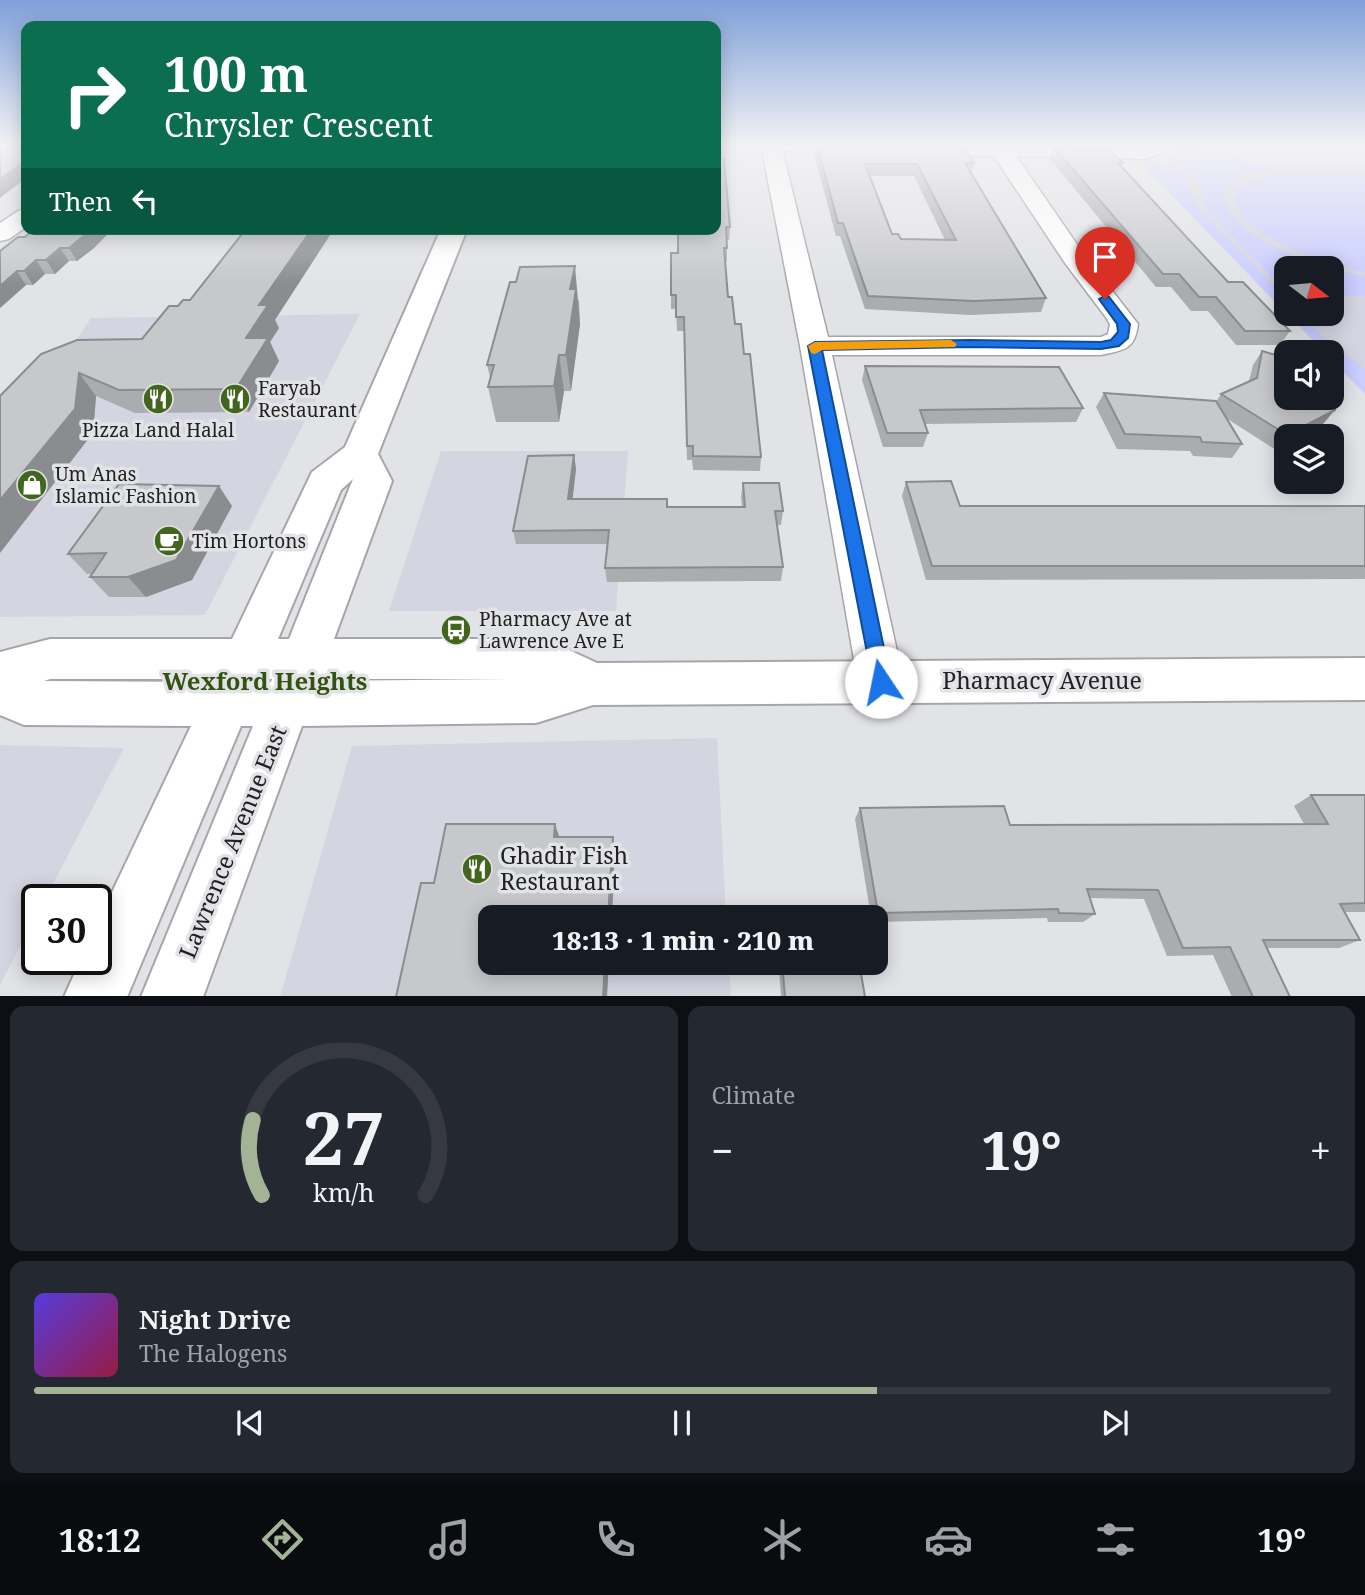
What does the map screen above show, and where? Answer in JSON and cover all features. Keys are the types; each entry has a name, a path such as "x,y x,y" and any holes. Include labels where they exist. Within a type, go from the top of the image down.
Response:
{"main road":[{"path":"95,996 325,482 360,454 451,235"},
{"name":"Lawrence Avenue East","path":"172,996 373,481 360,454"},
{"name":"Pharmacy Avenue","path":"0,673 50,659 235,682"},
{"name":"Pharmacy Avenue","path":"0,691 24,703 235,682 295,682 536,701 593,684 1365,679"}],"street":[{"path":"781,191 815,346 881,682"},
{"path":"815,346 1101,346 1122,338 1124,324 1074,258 1029,191"},
{"path":"0,234 21,219"}],"shaded area":[{"path":"1168,191 1191,191 1198,208 1274,286 1274,301"},
{"path":"1169,191 1365,191 1365,394 1344,372 1344,340 1313,340 1299,326 1344,326 1344,256 1274,256 1274,301"},
{"path":"1201,191 1224,191 1225,203 1232,216 1245,228 1295,256 1274,256 1274,280 1206,208"},
{"path":"1238,191 1365,191 1365,272 1344,267 1344,256 1308,256 1291,249 1257,229 1235,202"},
{"path":"1344,272 1365,277 1365,296 1344,296"},
{"path":"360,314 205,615 0,617 0,427 69,351 91,318"},
{"path":"1299,326 1313,326 1326,340 1313,340"},
{"path":"1344,354 1365,369 1365,394 1344,372"},
{"path":"441,451 628,451 616,611 389,611"},
{"path":"717,738 725,905 478,905 478,975 730,975 731,996 280,996 352,746"},
{"path":"0,745 124,748 53,884 21,884 21,945 0,985"}],"building":[{"path":"721,191 727,191 730,227 726,227 727,248 724,248 728,297 732,297 735,324 741,324 744,354 750,354 761,457 693,456 693,446 687,446 684,317 676,317 676,295 671,295 671,253 678,253 678,235 721,235"},
{"path":"830,191 876,191 892,234 898,234 901,239 956,240 931,191 982,191 1046,298 974,301 868,296 843,223 838,223"},
{"path":"1092,191 1144,191 1228,282 1243,282 1274,314 1274,326 1285,326 1290,331 1245,331 1216,297 1199,297 1179,274 1163,274"},
{"path":"85,235 69,248 60,248 46,260 36,260 24,271 17,271 0,286 0,251 18,237"},
{"path":"241,235 308,235 259,305 268,305 246,338 268,338 236,389 119,390 79,373 75,409 0,500 0,396 41,354 77,340 142,339 169,306 178,306 183,300 190,300"},
{"path":"575,266 570,289 576,289 566,355 559,355 554,386 488,387 494,365 487,365 510,282 516,282 520,267"},
{"path":"1262,351 1274,354 1274,410 1335,410 1308,424 1274,424 1274,427 1221,394 1257,378"},
{"path":"865,366 1059,367 1083,408 920,410 928,433 887,433"},
{"path":"1104,393 1216,401 1242,444 1202,442 1200,437 1125,434"},
{"path":"574,455 568,499 667,499 667,507 745,507 743,483 779,483 783,511 775,511 783,567 605,568 609,530 513,531 528,456"},
{"path":"951,481 960,506 1365,506 1365,566 932,566 906,482"},
{"path":"119,484 219,486 176,560 128,577 90,577 106,553 68,554"},
{"path":"1311,795 1365,795 1365,903 1340,904 1360,940 1263,940 1290,996 1253,996 1230,947 1183,948 1158,890 1087,889 1095,914 1059,913 1058,909 888,913 888,905 877,905 860,808 1004,806 1010,825 1328,824"},
{"path":"446,824 555,824 554,837 613,837 609,905 478,905 478,975 604,975 603,996 396,996 421,883 434,883"},
{"path":"783,975 861,975 865,996 785,996"}],"slow traffic":[{"path":"815,350 815,346 951,344"}],"place":[{"name":"Pizza Land Halal","path":"158,399"},
{"name":"Faryab Restaurant","path":"235,399"},
{"name":"Um Anas Islamic Fashion","path":"32,485"},
{"name":"Tim Hortons","path":"169,541"},
{"name":"Pharmacy Ave at Lawrence Ave E","path":"456,630"},
{"name":"Ghadir Fish Restaurant","path":"477,869"}],"district":[{"name":"Wexford Heights","path":"265,682"}],"route":[{"path":"881,682 815,346 1101,346 1115,343 1122,338 1124,332 1124,324 1105,299"}]}
